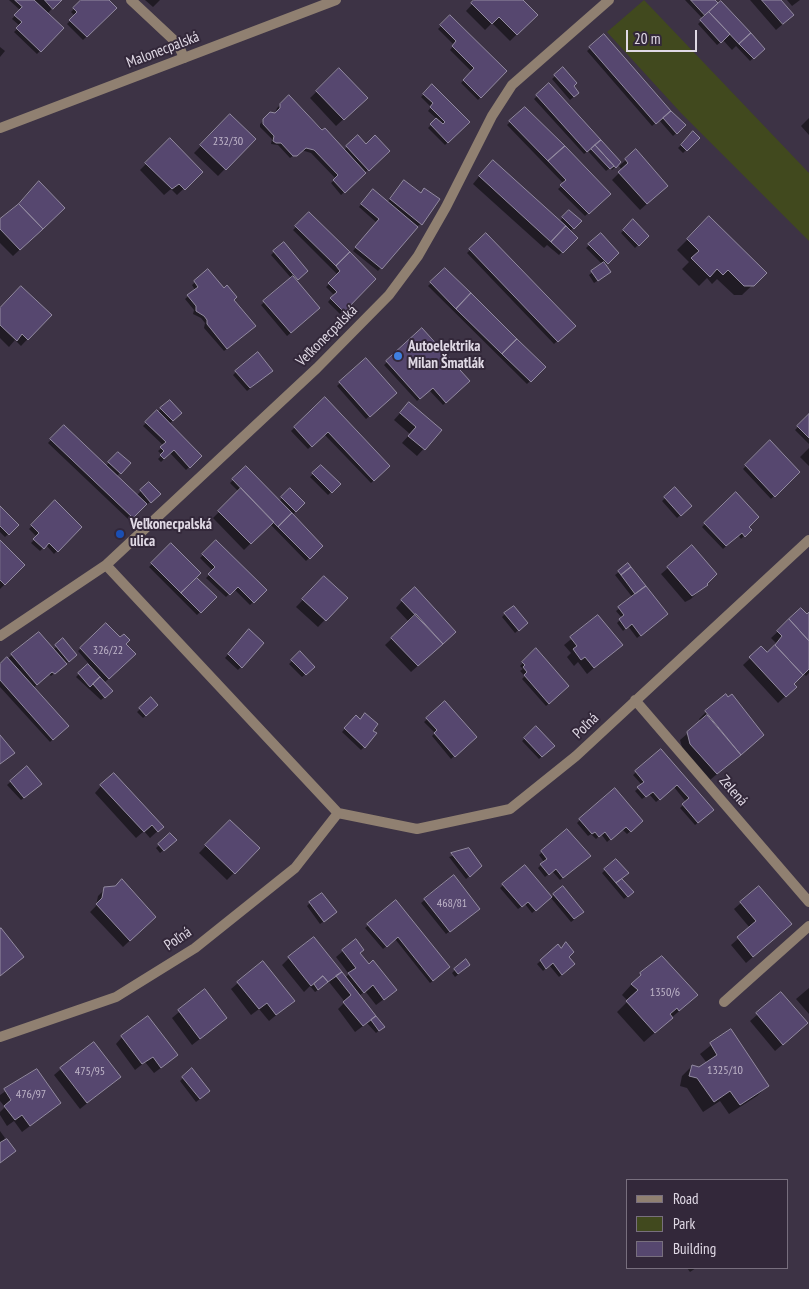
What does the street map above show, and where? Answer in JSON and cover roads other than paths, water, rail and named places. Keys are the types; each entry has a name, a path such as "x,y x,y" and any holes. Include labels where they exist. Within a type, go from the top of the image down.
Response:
{"street":[{"path":"131,0 178,44 184,58"},
{"name":"Malonecpalská","path":"0,128 336,0"},
{"name":"Veľkonecpalská","path":"0,636 106,565 317,368 389,295 418,256 446,207 492,116 512,85 609,0"},
{"name":"Poľná","path":"0,1037 116,997 195,948 294,868 338,813 417,829 510,809 576,756 634,700 809,540"},
{"path":"106,565 338,813"},
{"name":"Zelená","path":"634,700 809,902"},
{"path":"724,1002 809,926"}],"place":[{"name":"Autoelektrika Milan Šmatlák","path":"398,356"},
{"name":"Veľkonecpalská ulica","path":"120,534"}]}
